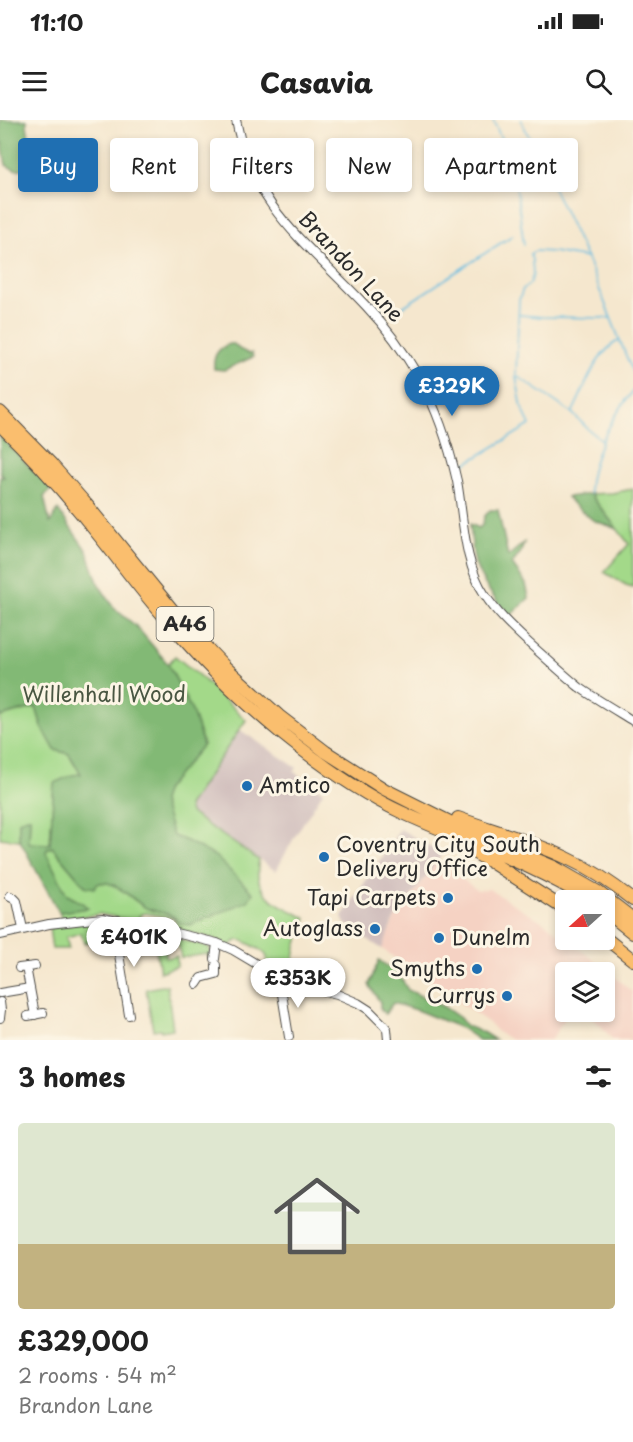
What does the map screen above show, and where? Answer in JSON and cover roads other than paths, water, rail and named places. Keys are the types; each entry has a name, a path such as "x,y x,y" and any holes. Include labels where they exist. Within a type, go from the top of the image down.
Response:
{"highway":[{"name":"A46","path":"0,412 86,504 183,622 225,667 279,716 326,752 384,789 402,805 571,890"},
{"name":"A46","path":"0,425 64,494 187,644 234,691 280,732 327,767 366,792 464,829 554,867 598,892 633,919"},
{"path":"402,805 534,844 567,857 633,900"},
{"path":"402,805 555,903"},
{"path":"615,919 633,933"},
{"path":"615,946 633,960"}],"street":[{"name":"Brandon Lane","path":"236,120 243,153 266,198 292,232 378,319 419,378 450,451 471,564 484,594 494,609 511,626 570,678 595,698 633,721"},
{"path":"10,896 17,901 23,929"},
{"path":"0,935 23,929 94,918 118,920 217,943 285,981 329,991 358,1003 379,1019 387,1029 388,1040"},
{"path":"118,920 116,936 129,1015"},
{"path":"197,984 201,978 216,974 217,943"},
{"path":"27,967 35,1015"},
{"path":"285,981 282,994 289,1037"},
{"path":"0,993 30,988"},
{"path":"0,1002 0,1018"}],"waterway":[{"path":"493,120 513,166 524,245"},
{"path":"521,120 588,261 633,373"},
{"path":"364,298 386,308 401,308 513,235"},
{"path":"462,466 530,425 522,408 516,376 519,300 523,289 530,284 533,274 530,254 535,251 553,252 587,258"},
{"path":"354,287 360,294"},
{"path":"520,315 610,318"},
{"path":"572,413 596,363 619,340"},
{"path":"517,376 572,413 602,440"},
{"path":"590,494 590,480 603,439 633,391"}],"place":[{"name":"Amtico","path":"247,786"},
{"name":"Coventry City South Delivery Office","path":"324,857"},
{"name":"Tapi Carpets","path":"448,898"},
{"name":"Autoglass","path":"375,929"},
{"name":"Dunelm","path":"439,938"},
{"name":"Smyths","path":"477,969"},
{"name":"Currys","path":"507,996"}],"park label":[{"name":"Willenhall Wood","path":"104,695"}]}
